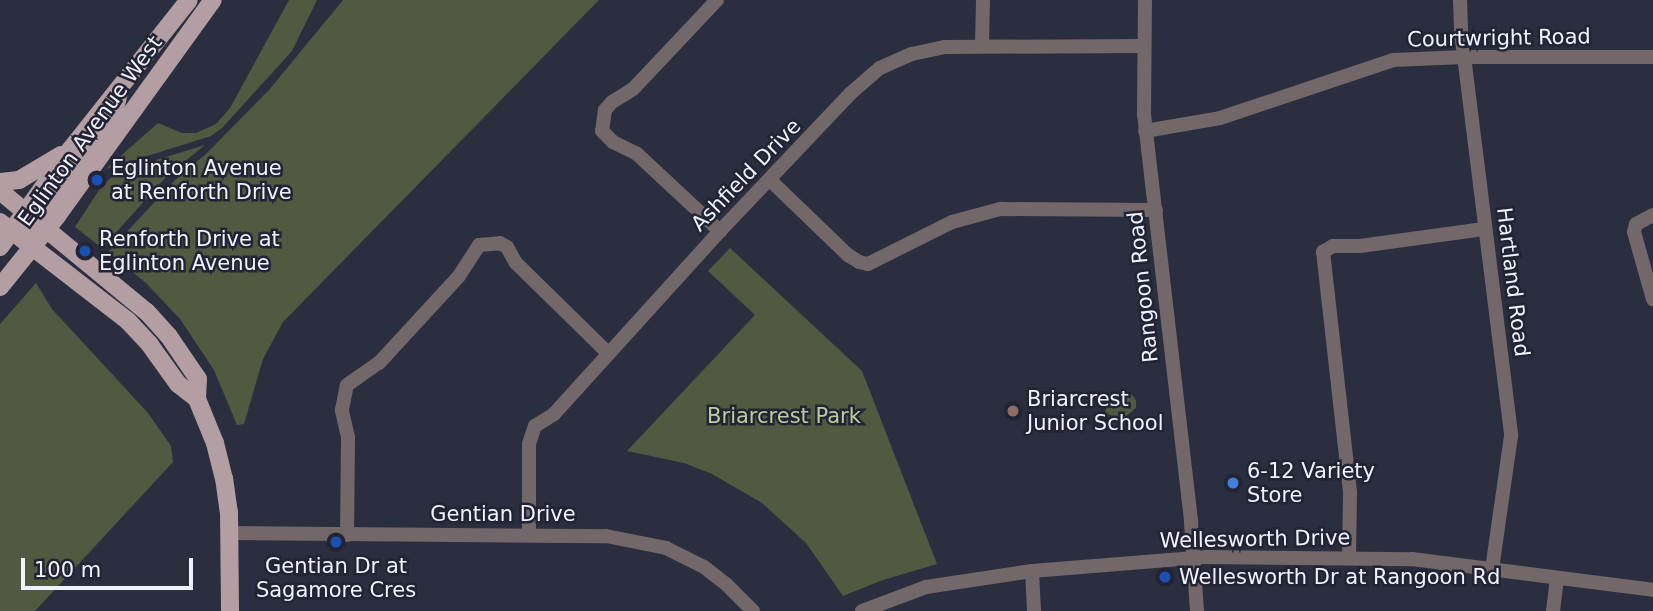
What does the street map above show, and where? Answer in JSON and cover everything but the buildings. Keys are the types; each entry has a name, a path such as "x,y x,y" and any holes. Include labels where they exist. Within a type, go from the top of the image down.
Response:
{"main road":[{"name":"Eglinton Avenue West","path":"0,247 38,220 118,110 120,87 189,0"},
{"name":"Eglinton Avenue West","path":"0,287 17,236 38,220 70,149 118,110 164,67 213,0"},
{"path":"0,181 19,180 70,149"},
{"path":"0,191 115,283 169,334 198,379 197,399 221,464 229,533 230,611"},
{"path":"17,236 128,321 150,345 178,384 197,399"}],"street":[{"path":"717,0 633,89 612,102 603,118 602,131 613,142 636,153 720,231"},
{"path":"982,45 983,0"},
{"name":"Rangoon Road","path":"1145,0 1145,131 1194,558 1197,611"},
{"name":"Hartland Road","path":"1460,0 1484,229 1511,436 1492,570"},
{"name":"Ashfield Drive","path":"529,534 530,435 535,426 554,414 720,231 771,181 851,93 880,68 926,50 982,45 1144,46"},
{"name":"Courtwright Road","path":"1145,131 1220,118 1381,62 1465,57 1653,57"},
{"path":"771,181 848,255 868,264 952,222 1000,209 1156,211"},
{"path":"1653,215 1643,218 1636,224 1633,232 1653,299"},
{"path":"1349,557 1352,534 1350,492 1324,252 1333,246 1360,246 1484,229"},
{"path":"346,535 348,438 342,410 348,385 379,363 459,276 479,245 500,243 508,247 516,263 608,352"},
{"name":"Gentian Drive","path":"229,533 606,536 666,548 716,575 753,611"},
{"name":"Wellesworth Drive","path":"862,611 926,587 1032,571 1194,558 1412,559 1653,590"},
{"path":"1032,571 1034,611"},
{"path":"1553,611 1558,579"}],"green space":[{"path":"289,0 317,0 292,51 222,128 211,136 106,169 158,123 182,133 196,133 216,124 230,108"},
{"path":"343,0 599,0 283,322 263,359 244,424 237,425 214,370 180,319 146,283 108,252 176,179 206,154 269,90"},
{"path":"205,145 167,176 102,248 75,227 101,187 117,172"},
{"name":"Briarcrest Park","path":"730,248 862,371 937,564 883,580 843,596 806,543 762,503 712,474 684,463 627,451 755,315 708,271"},
{"path":"36,283 52,309 148,413 171,446 173,462 35,611 0,611 0,324"},
{"path":"1122,394 1131,394 1136,400 1136,408 1124,418 1105,414 1107,402"}],"place":[{"name":"Eglinton Avenue at Renforth Drive","path":"97,180"},
{"name":"Renforth Drive at Eglinton Avenue","path":"85,251"},
{"name":"Briarcrest Junior School","path":"1013,411"},
{"name":"6-12 Variety Store","path":"1233,483"},
{"name":"Gentian Dr at Sagamore Cres","path":"336,542"},
{"name":"Wellesworth Dr at Rangoon Rd","path":"1165,577"}]}
